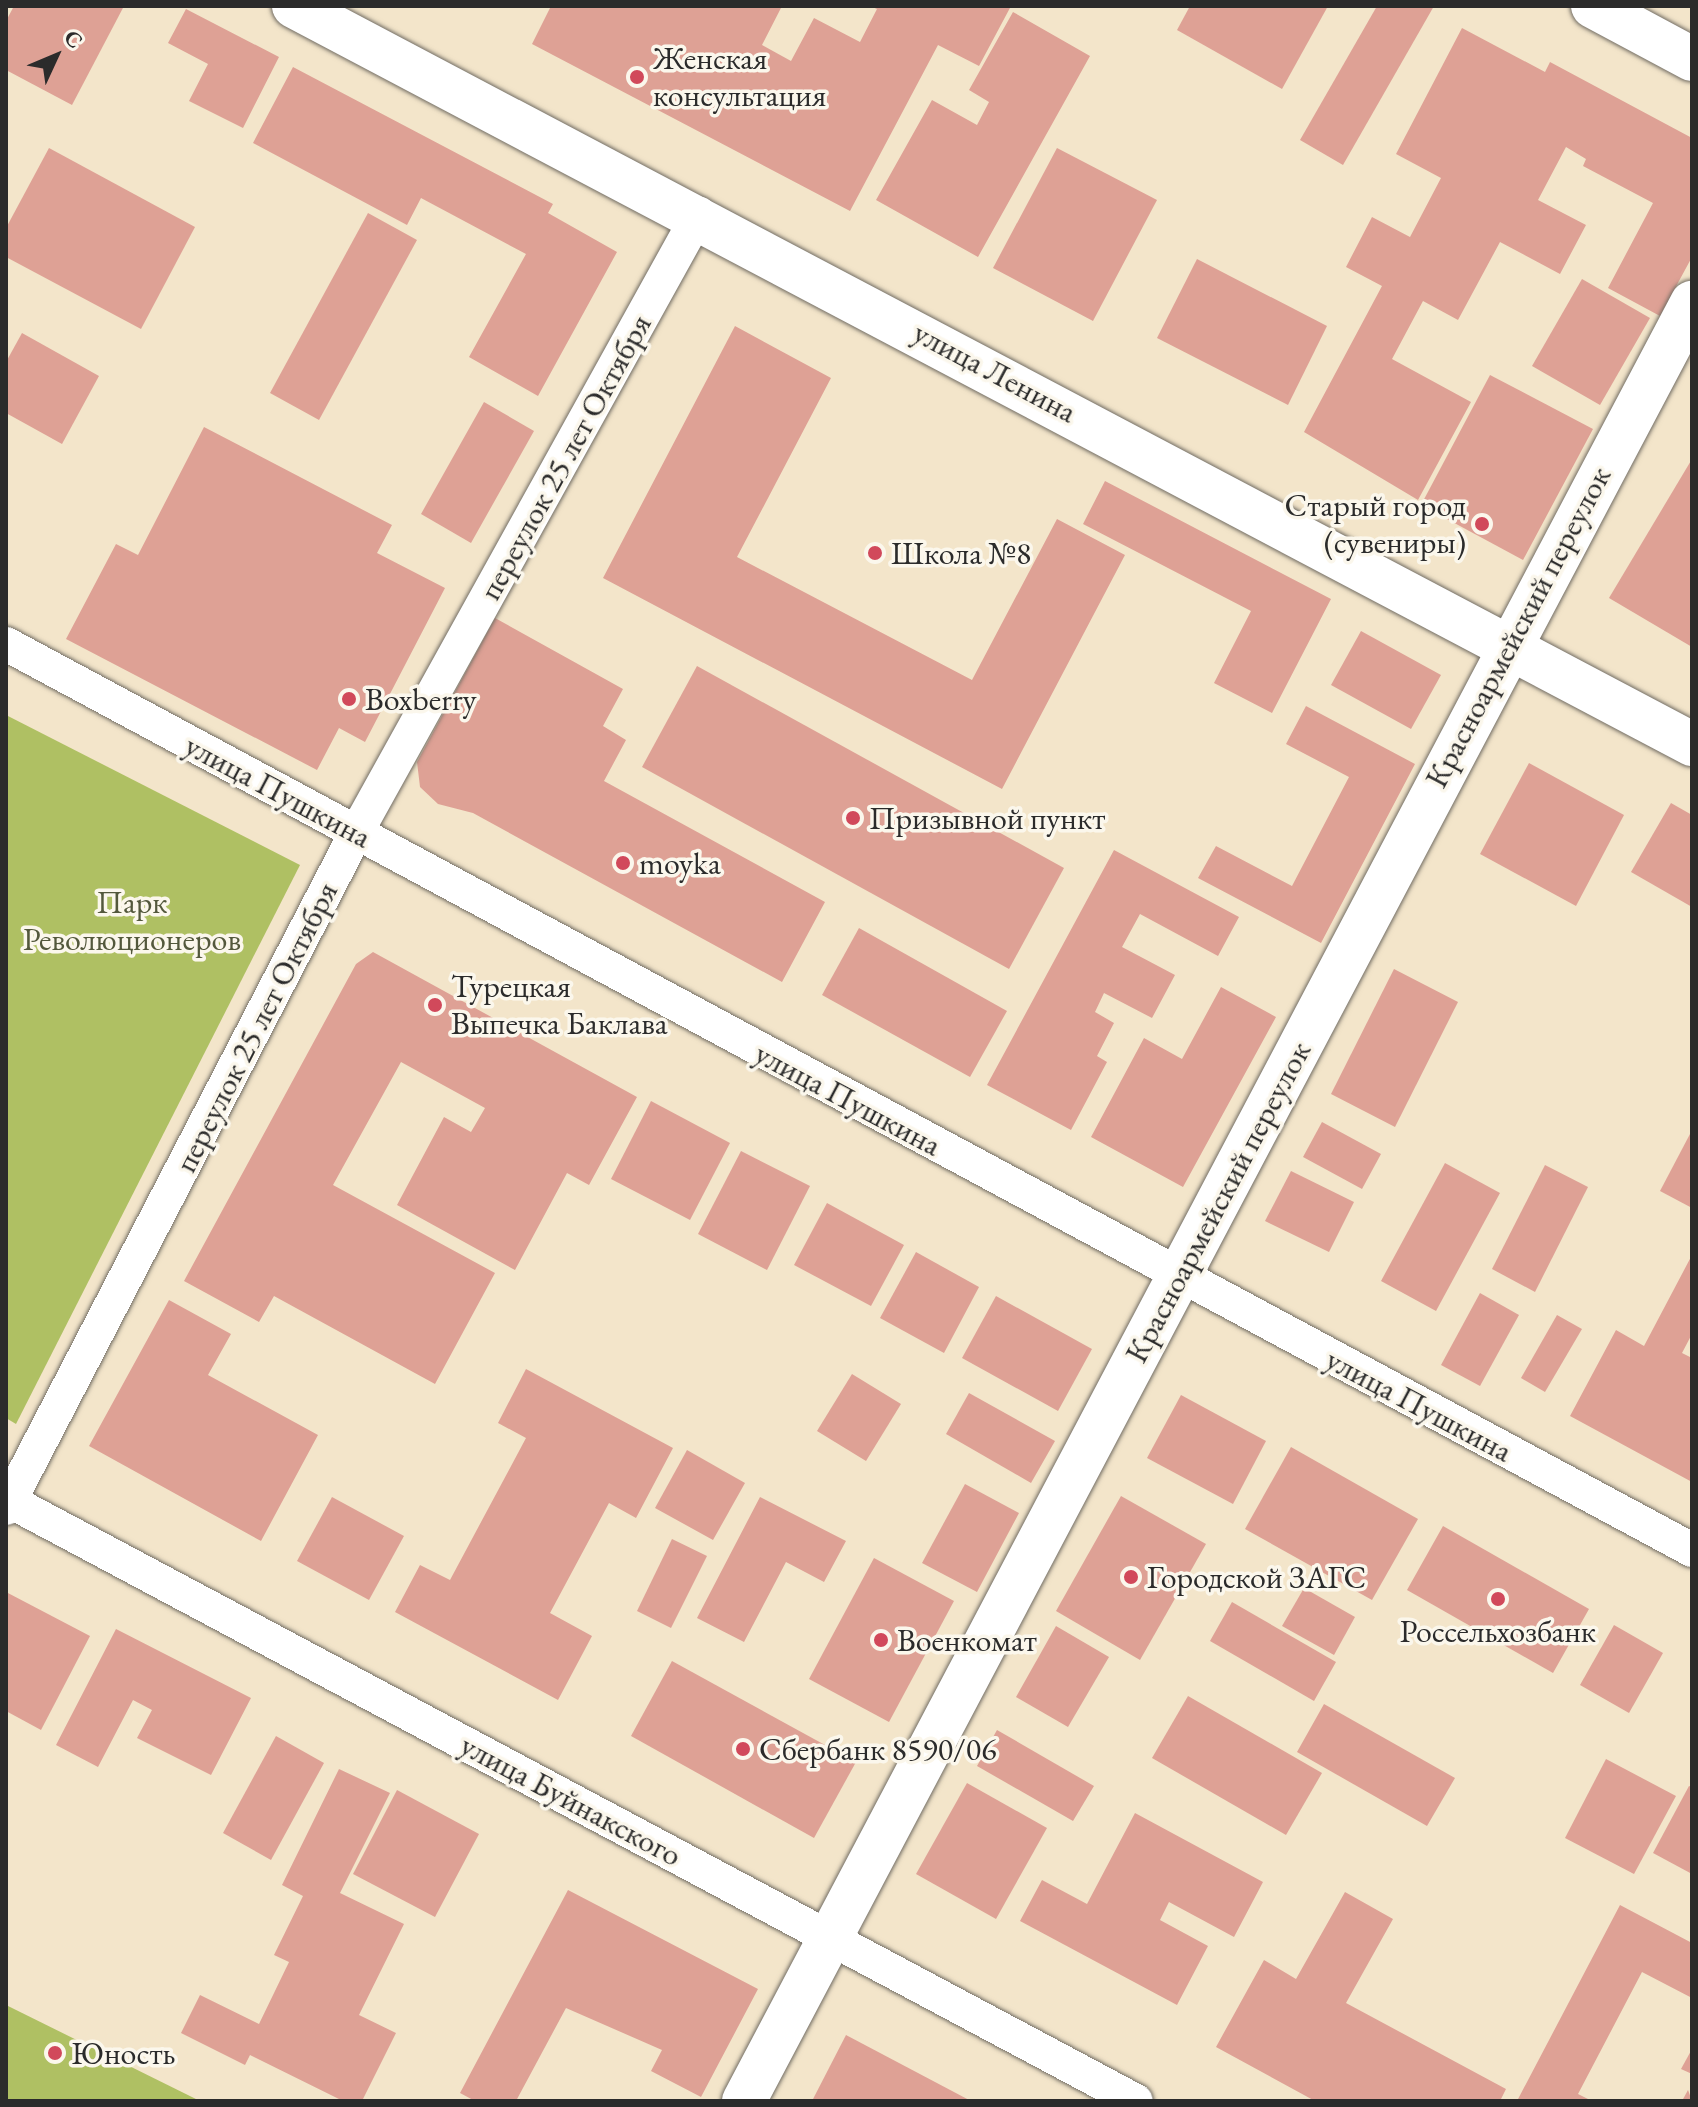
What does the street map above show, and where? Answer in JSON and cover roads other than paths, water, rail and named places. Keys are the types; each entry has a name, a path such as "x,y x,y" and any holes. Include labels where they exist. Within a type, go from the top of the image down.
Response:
{"street":[{"name":"улица Ленина","path":"294,6 699,214 1692,744"},
{"path":"1593,6 1692,59"},
{"name":"переулок 25 лет Октября","path":"7,1502 356,833 699,214"},
{"name":"Красноармейский переулок","path":"744,2101 828,1937 1180,1278 1506,646 1692,303"},
{"name":"улица Пушкина","path":"6,644 1180,1278 1692,1550"},
{"name":"улица Буйнакского","path":"7,1502 1136,2101"}],"place":[{"name":"Женская консультация","path":"637,77"},
{"name":"Старый город (сувениры)","path":"1482,524"},
{"name":"Школа №8","path":"875,553"},
{"name":"Boxberry","path":"349,699"},
{"name":"Призывной пункт","path":"853,818"},
{"name":"moyka","path":"623,863"},
{"name":"Турецкая Выпечка Баклава","path":"435,1005"},
{"name":"Городской ЗАГС","path":"1131,1577"},
{"name":"Россельхозбанк","path":"1498,1599"},
{"name":"Военкомат","path":"881,1640"},
{"name":"Сбербанк 8590/06","path":"743,1749"},
{"name":"Юность","path":"55,2053"}],"park label":[{"name":"Парк Революционеров","path":"132,922"}]}
